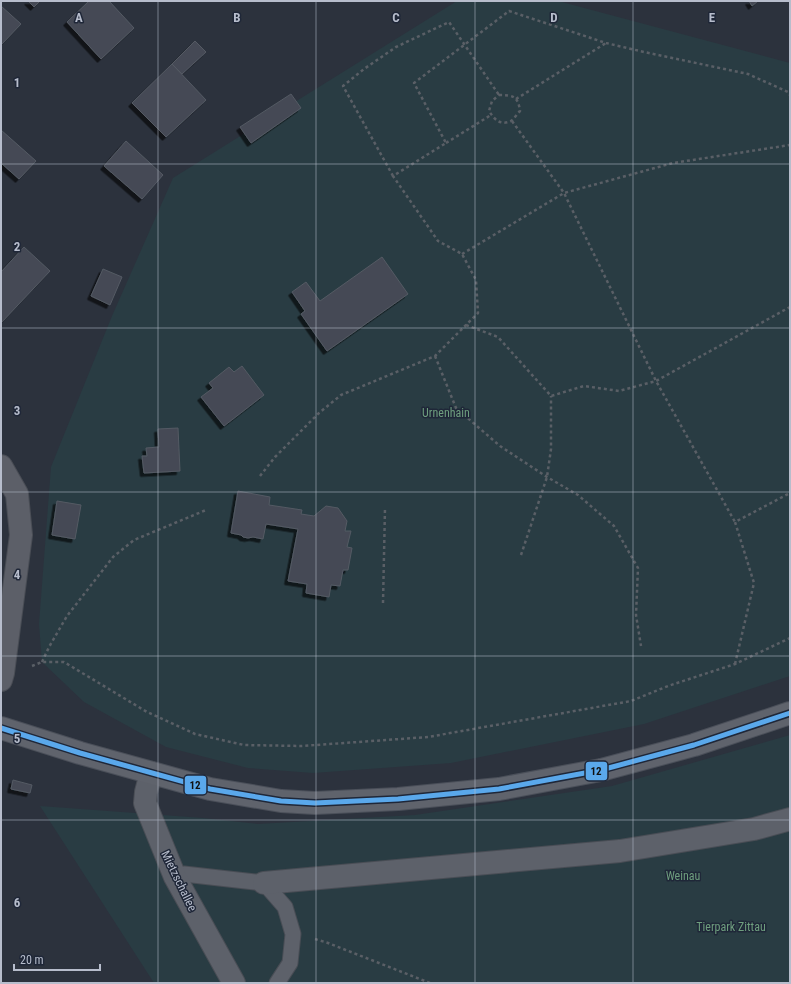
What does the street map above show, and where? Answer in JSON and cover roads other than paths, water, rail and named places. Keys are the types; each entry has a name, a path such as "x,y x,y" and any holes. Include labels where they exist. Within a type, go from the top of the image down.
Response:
{"main road":[{"path":"1,728 80,753 210,789 281,801 315,803 398,799 500,788 601,770 694,745 790,713"}],"street":[{"path":"1,466 17,494 21,535 1,680"},
{"name":"Mietzschallee","path":"151,773 146,792 146,803 175,877 234,983"},
{"path":"264,883 620,851 754,829 790,819"}],"lane":[{"path":"175,877 184,874 264,883 285,908 294,934 290,963 277,983"}],"park label":[{"name":"Urnenhain","path":"446,413"},
{"name":"Weinau","path":"683,876"},
{"name":"Tierpark Zittau","path":"731,927"}]}
